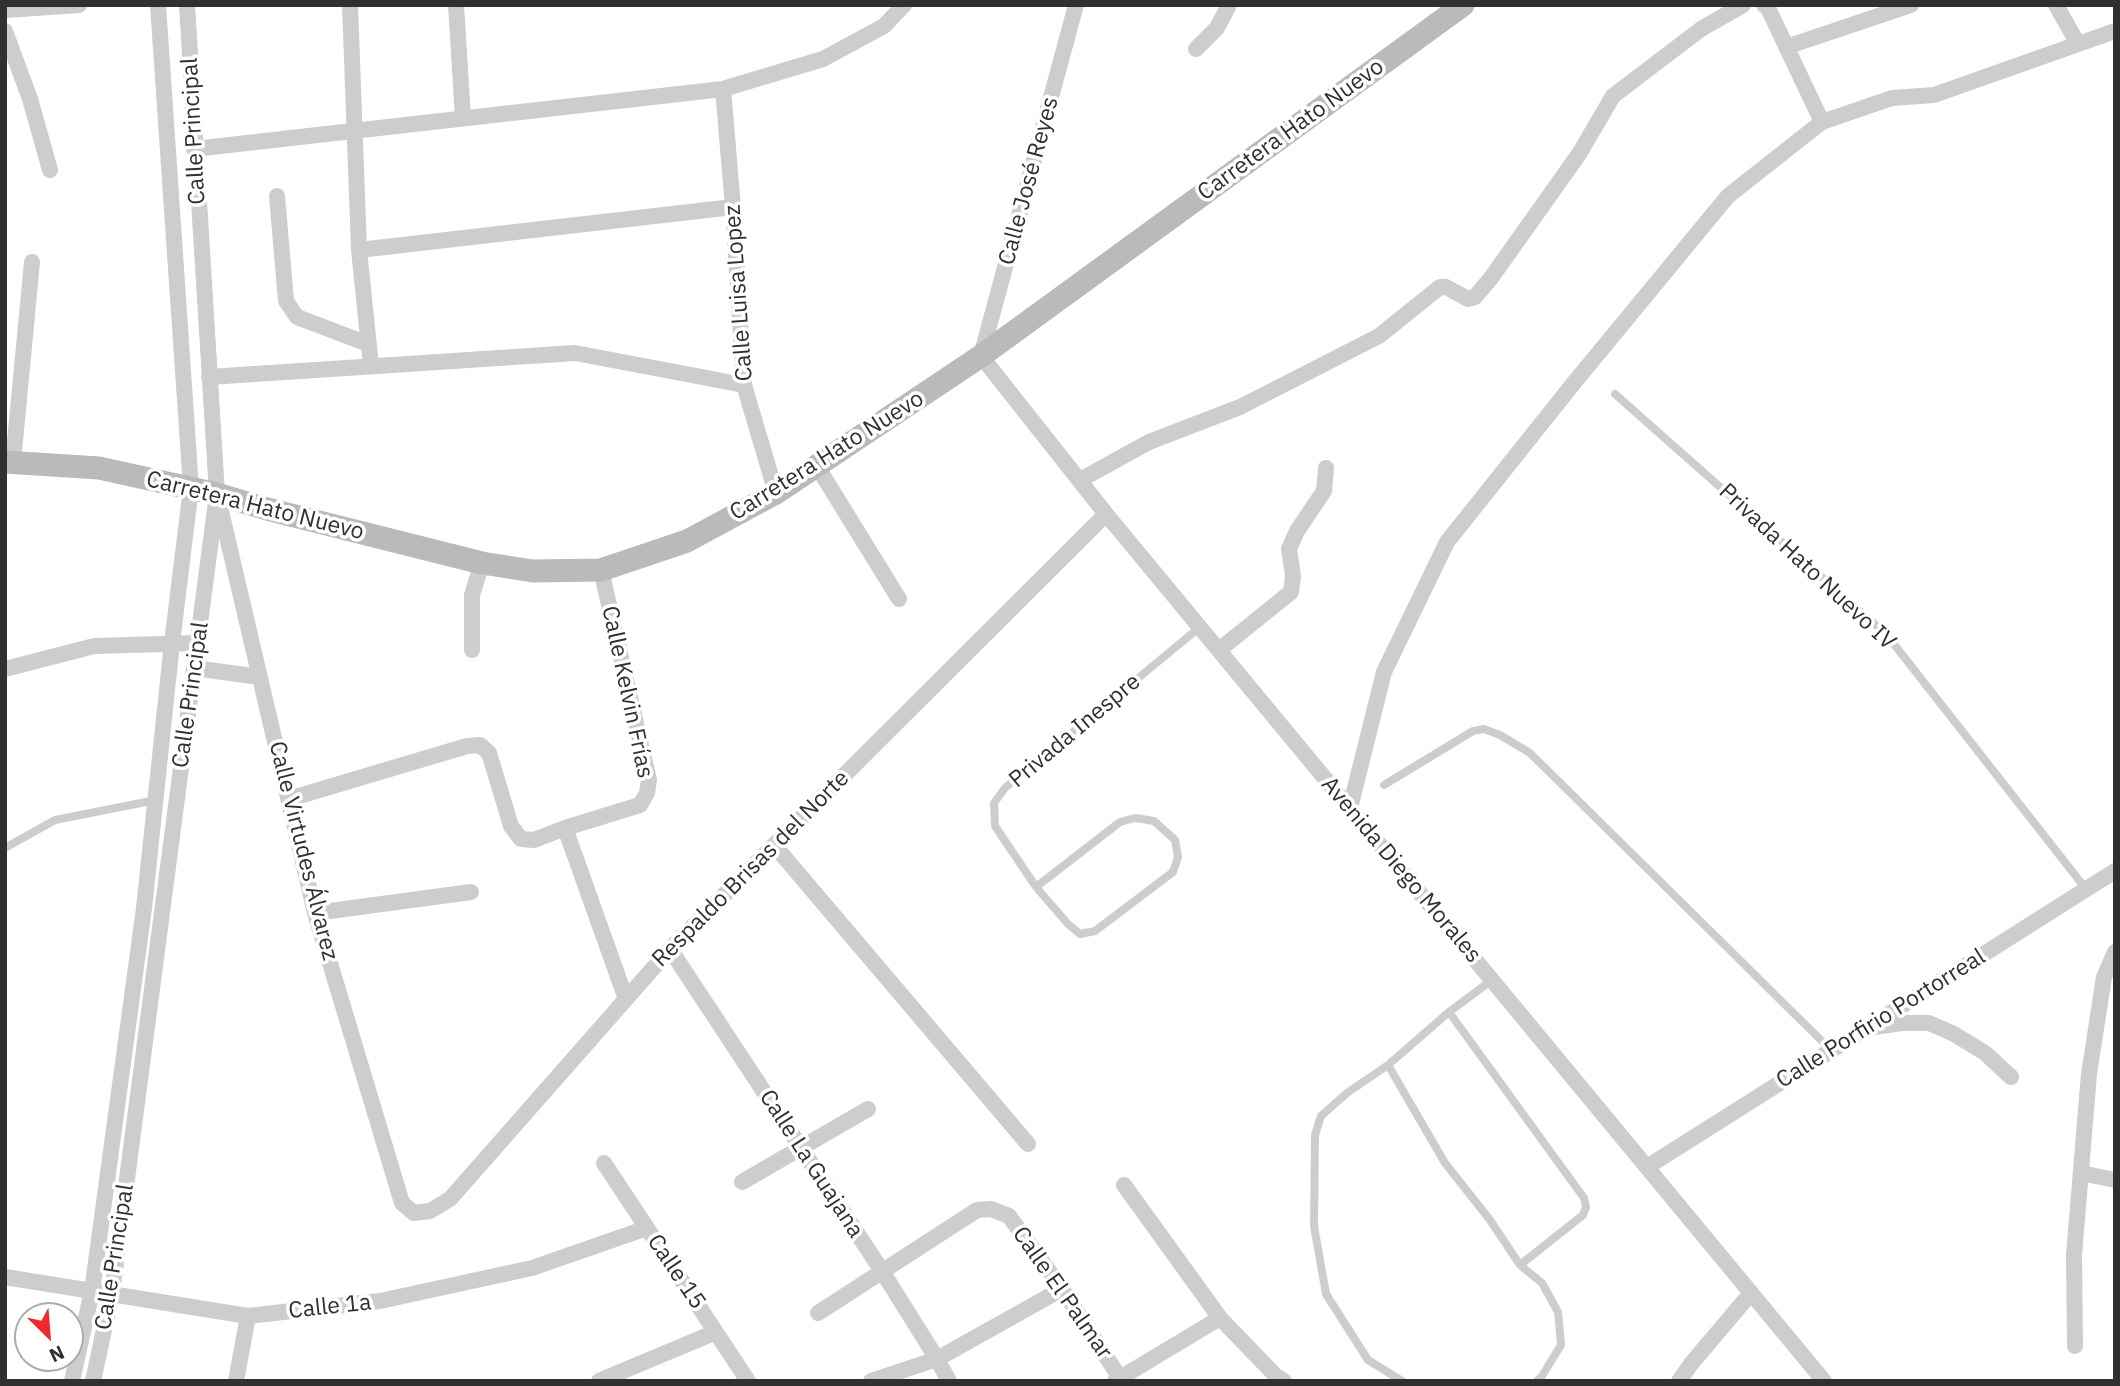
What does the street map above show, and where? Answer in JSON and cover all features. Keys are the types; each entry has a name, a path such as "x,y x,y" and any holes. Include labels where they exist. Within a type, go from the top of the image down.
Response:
{"main road":[{"name":"Carretera Hato Nuevo","path":"9,462 99,468 217,494 482,563 533,571 601,570 687,541 776,494 981,356 1463,5"}],"street":[{"path":"5,10 79,5"},
{"name":"Calle Principal","path":"72,1381 92,1290 144,908 191,488 158,5"},
{"name":"Calle Principal","path":"93,1381 112,1293 217,494 187,5"},
{"path":"350,5 359,250 371,366"},
{"path":"456,5 463,118"},
{"path":"194,149 723,89 823,59 884,26 904,5"},
{"name":"Calle José Reyes","path":"981,356 1076,5"},
{"path":"1196,49 1217,28 1229,5"},
{"path":"1080,481 1149,442 1240,407 1379,337 1440,287 1446,287 1468,299 1475,297 1579,154 1613,96 1702,29 1743,5"},
{"path":"1764,5 1768,8 1822,122"},
{"path":"1787,47 1911,5"},
{"path":"2056,5 2078,44"},
{"path":"5,31 30,99 50,170"},
{"path":"1350,808 1384,672 1447,542 1728,196 1822,122 1892,98 1934,95 2115,31"},
{"name":"Calle Luisa Lopez","path":"723,89 744,385 776,494"},
{"path":"276,196 286,301 298,317 369,344"},
{"path":"359,250 733,207"},
{"path":"9,462 32,262"},
{"path":"209,377 575,353 744,385"},
{"name":"Avenida Diego Morales","path":"981,356 1106,514 1824,1381"},
{"path":"817,466 899,599"},
{"path":"1219,650 1291,592 1293,576 1289,549 1297,531 1324,491 1326,467"},
{"name":"Calle Virtudes Álvarez","path":"217,494 316,913 402,1203"},
{"name":"Respaldo Brisas del Norte","path":"402,1203 414,1213 430,1211 450,1199 670,949 1106,514"},
{"path":"472,650 472,595 482,563"},
{"name":"Calle Kelvin Frías","path":"289,799 467,746 480,745 489,753 511,827 521,839 534,840 640,805 647,793 649,780 601,570"},
{"path":"5,669 94,646 198,643"},
{"path":"194,668 260,677"},
{"path":"565,828 626,999"},
{"path":"774,845 1028,1144"},
{"name":"Calle Porfirio Portorreal","path":"1647,1167 2115,871"},
{"path":"316,913 471,892"},
{"name":"Calle La Guajana","path":"670,949 882,1271 949,1381"},
{"path":"2075,1346 2074,1255 2088,1074 2104,977 2115,952"},
{"path":"1866,1028 1902,1023 1929,1023 1954,1034 1985,1053 2011,1077"},
{"path":"742,1182 868,1109"},
{"name":"Calle 15","path":"604,1163 748,1381"},
{"path":"2081,1173 2115,1180"},
{"path":"1124,1185 1220,1318 1284,1381"},
{"name":"Calle El Palmar","path":"818,1313 977,1210 991,1209 1009,1216 1062,1289 1119,1380"},
{"name":"Calle 1a","path":"5,1277 248,1316 380,1301 519,1271 647,1228"},
{"path":"871,1381 937,1359 1062,1289"},
{"path":"1679,1381 1751,1293"},
{"path":"236,1381 248,1316"},
{"path":"1119,1380 1220,1318"},
{"path":"599,1381 716,1332"}],"lane":[{"name":"Privada Hato Nuevo IV","path":"1615,394 1886,634 2086,889"},
{"name":"Privada Inespre","path":"1036,887 1120,822 1135,818 1154,821 1175,840 1178,857 1173,872 1095,931 1080,934 1036,887 995,826 994,803 1005,788 1200,627"},
{"path":"1384,785 1472,731 1484,729 1500,735 1530,753 1831,1050"},
{"path":"5,848 55,820 156,800"},
{"path":"1402,1381 1367,1360 1326,1294 1314,1226 1315,1135 1321,1116 1347,1093 1388,1065 1449,1012 1492,980"},
{"path":"1449,1012 1584,1198 1586,1207 1583,1215 1520,1265"},
{"path":"1388,1065 1445,1163 1490,1220 1520,1265 1542,1283 1558,1312 1561,1345 1537,1381"}]}
